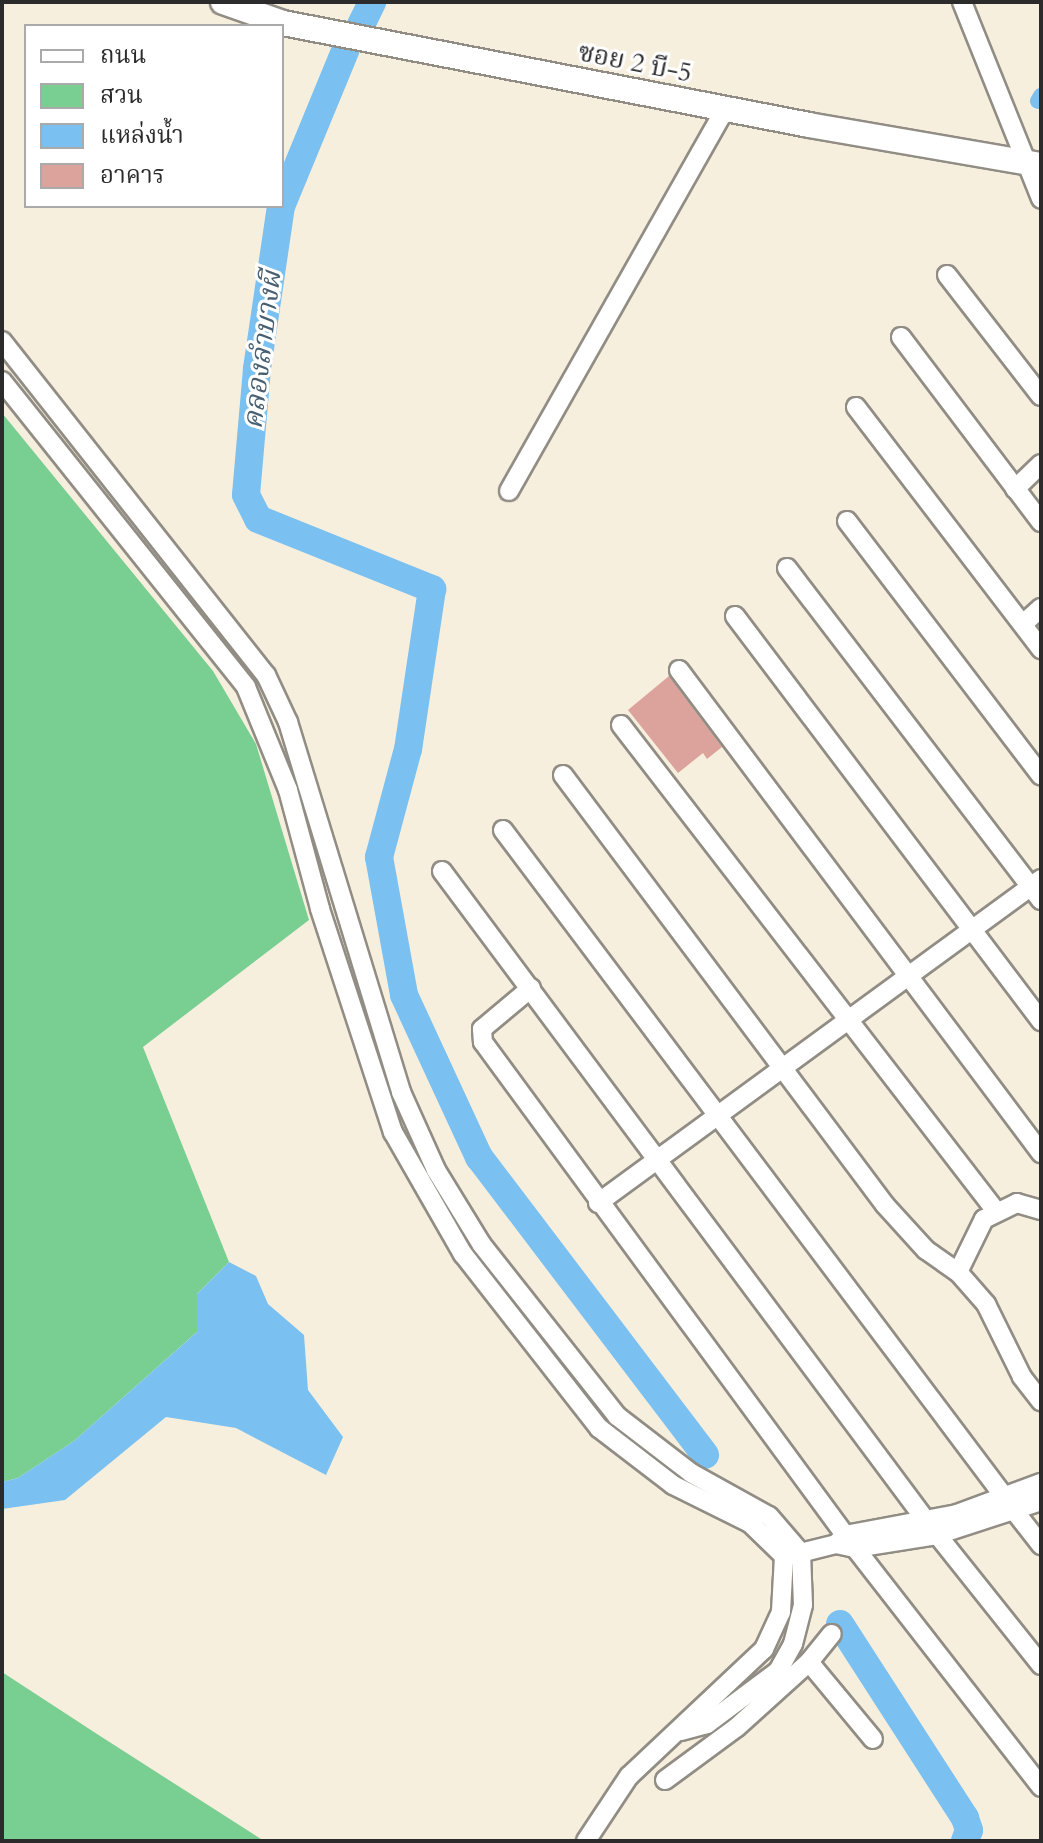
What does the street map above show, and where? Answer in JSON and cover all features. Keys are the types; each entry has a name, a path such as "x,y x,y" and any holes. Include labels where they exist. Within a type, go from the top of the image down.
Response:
{"street":[{"name":"ซอย 2 บี-5","path":"223,2 256,17 725,109 1033,164"},
{"path":"962,2 1033,164 1041,199"},
{"path":"509,491 725,109"},
{"path":"947,275 1041,396"},
{"path":"901,337 1041,522"},
{"path":"2,341 266,675 288,722 406,1105 436,1170 482,1245 617,1416 691,1473 769,1516 792,1554 774,1632 748,1667 697,1707 681,1731 629,1776 586,1841"},
{"path":"2,381 246,687 288,790 368,1067 413,1173 456,1243 599,1428 673,1485 750,1523 792,1554 932,1528 1041,1501"},
{"path":"856,407 1041,649"},
{"path":"1015,489 1041,464"},
{"path":"847,521 1041,776"},
{"path":"598,1203 719,1119 973,929 1037,888 787,568"},
{"path":"1023,624 1041,608"},
{"path":"735,616 1041,1021"},
{"path":"679,670 1041,1153"},
{"path":"621,725 995,1210"},
{"path":"563,775 885,1205 926,1250 958,1272 986,1304 1022,1377 1041,1401"},
{"path":"503,830 1041,1545"},
{"path":"442,871 661,1159 932,1528 1041,1665"},
{"path":"531,988 482,1029 483,1042 845,1542 1041,1787"},
{"path":"958,1272 978,1225 995,1210 1017,1203 1041,1210"},
{"path":"1011,1506 1041,1483"},
{"path":"658,1749 670,1776 737,1727 809,1662 832,1634"},
{"path":"809,1662 873,1739"}],"green space":[{"path":"2,413 213,671 256,744 309,920 143,1047 229,1262 197,1294 198,1331 74,1441 18,1478 2,1482"},
{"path":"2,1672 97,1734 264,1841 2,1841"}],"water":[{"path":"229,1262 256,1276 268,1304 304,1335 308,1390 343,1437 326,1475 236,1428 166,1417 65,1500 2,1509 2,1482 18,1478 74,1441 197,1332 197,1294"}],"building":[{"path":"669,676 722,747 707,759 703,753 678,773 628,710"}],"waterway":[{"name":"คลองลำบางผี","path":"360,27 372,2"},
{"name":"คลองลำบางผี","path":"284,199 346,49"},
{"path":"1038,101 1041,96"},
{"path":"281,208 257,369 246,495 258,519 432,589 408,749 379,857 404,995 479,1157 705,1455"},
{"path":"840,1624 965,1818 969,1830 965,1841"}]}
